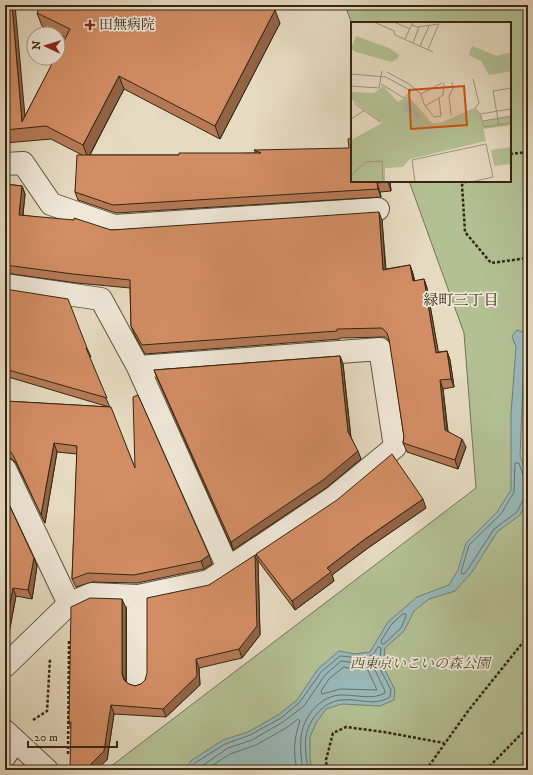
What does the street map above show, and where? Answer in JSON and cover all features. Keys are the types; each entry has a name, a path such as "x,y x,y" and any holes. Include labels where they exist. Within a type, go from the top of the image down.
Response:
{"street":[{"path":"5,164 23,163 51,204 114,226 378,209"},
{"path":"5,285 101,298 138,367 228,568"},
{"path":"5,666 69,604 91,594 138,596 209,581 333,498 394,447 380,349 138,367"},
{"path":"5,469 69,604"},
{"path":"138,596 138,682"},
{"path":"9,741 47,770"}],"path":[{"path":"511,154 528,152"},
{"path":"466,182 462,185 465,232 491,263 528,258"},
{"path":"68,754 69,604"},
{"path":"9,741 47,711 51,663 45,627"},
{"path":"426,770 468,711 528,636"},
{"path":"327,770 326,760 334,734 346,727 444,743"},
{"path":"486,770 528,727"}],"green space":[{"name":"西東京いこいの森公園","path":"345,5 528,5 528,770 106,770 476,488 464,333 409,182 511,182 511,22 351,22"}],"water":[{"path":"517,330 525,333 520,456 526,472 528,499 520,515 497,532 472,572 455,591 429,599 414,611 404,631 385,648 383,666 395,690 394,700 380,706 342,704 326,709 316,723 310,737 310,758 312,770 184,770 192,760 223,740 248,732 278,715 297,700 318,669 339,651 355,654 370,652 388,622 417,597 449,585 458,570 466,543 497,512 511,490 511,414 516,347 512,336"}],"building":[{"path":"5,5 12,5 22,122 51,66 66,66 66,37 70,29 37,13 41,5 266,5 275,10 215,126 119,76 83,145 46,126 5,130"},
{"path":"351,138 351,182 388,182 377,183 378,189 113,205 75,192 77,155 261,153 254,150 349,148 348,139"},
{"path":"5,184 22,186 19,215 74,220 74,218 111,230 379,212 383,270 410,265 413,281 424,279 436,353 447,351 451,379 440,380 445,430 462,439 455,460 403,443 404,437 389,339 387,333 382,328 337,329 337,331 142,345 131,326 130,280 5,265"},
{"path":"5,289 68,299 86,348 107,398 5,369"},
{"path":"340,356 348,432 358,451 323,480 231,542 154,370"},
{"path":"138,395 209,555 201,561 134,575 88,573 72,579 77,446 54,443 41,515 13,455 9,450 5,449 5,401 111,407 135,468 133,397"},
{"path":"392,454 423,499 365,539 327,568 331,572 292,601 256,554 337,500"},
{"path":"5,496 34,558 28,590 13,588 6,624 5,624"},
{"path":"255,555 257,626 239,649 196,659 197,676 163,709 111,705 104,751 85,770 70,770 71,722 69,722 71,607 90,598 122,599 122,674 124,680 135,686 141,684 145,680 147,673 147,598 209,585"}],"place":[{"name":"田無病院","path":"90,25"}],"district":[{"name":"緑町三丁目","path":"461,300"}]}
